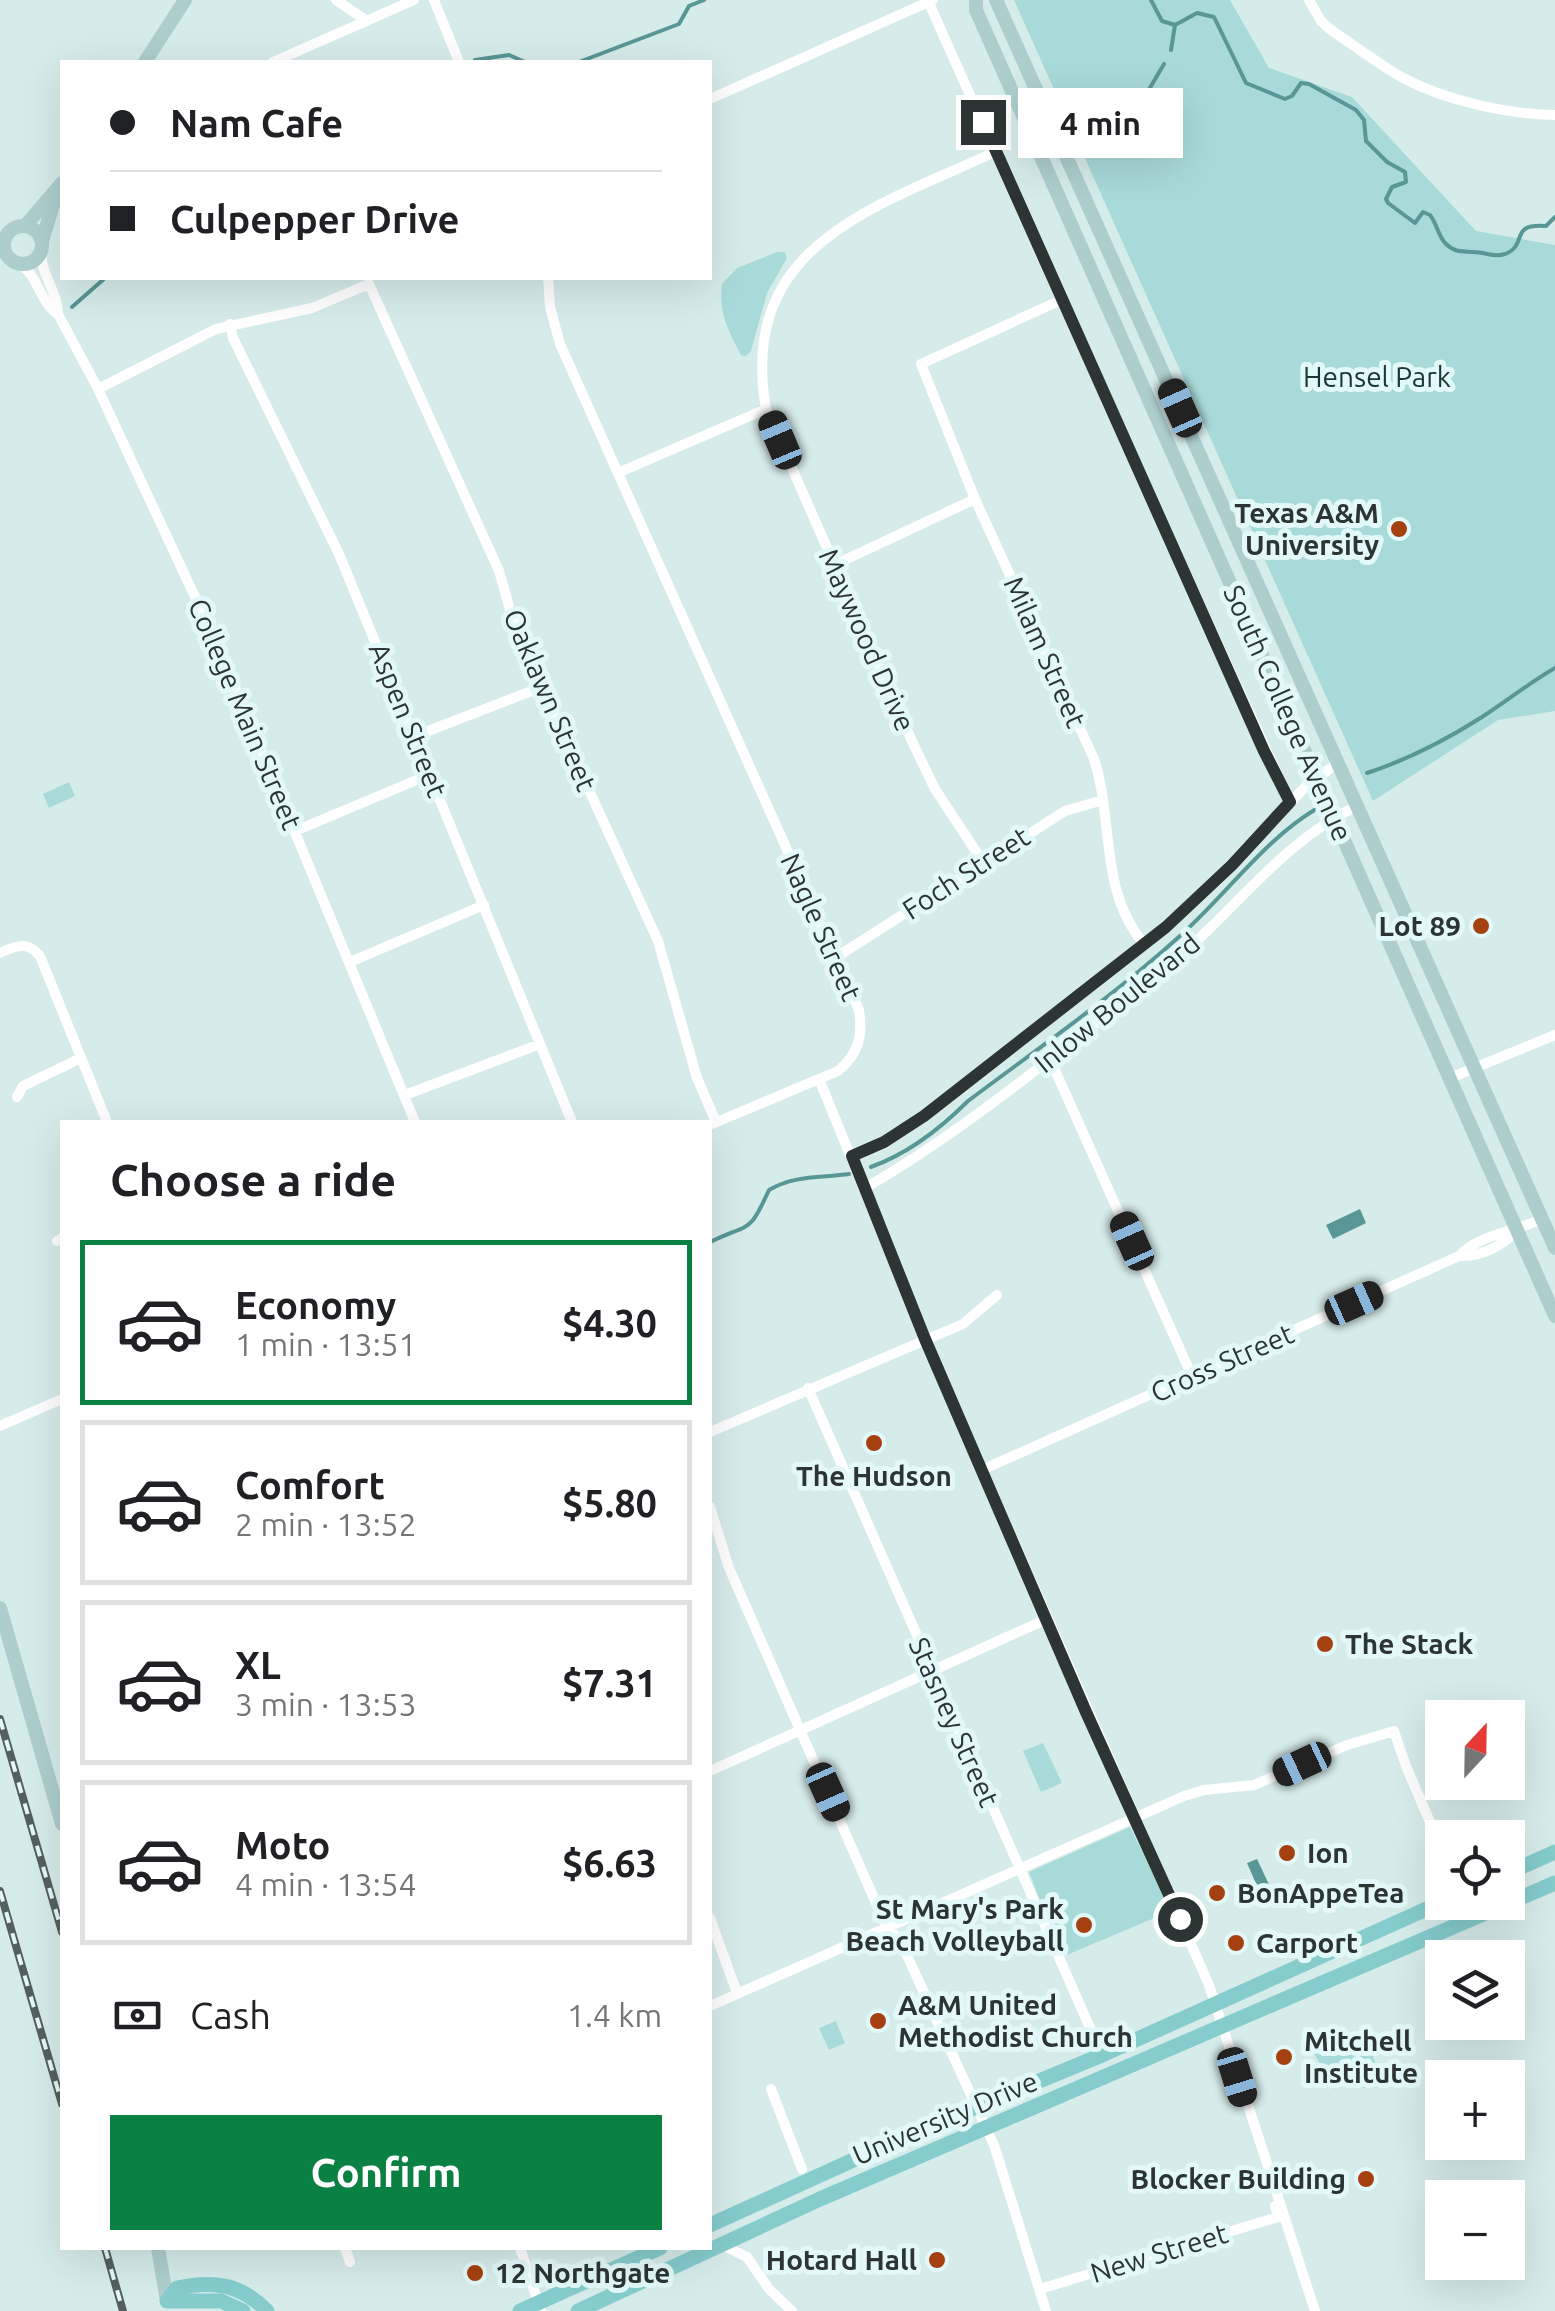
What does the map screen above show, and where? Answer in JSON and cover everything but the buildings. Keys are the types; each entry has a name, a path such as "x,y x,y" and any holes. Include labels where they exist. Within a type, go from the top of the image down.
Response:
{"main road":[{"path":"146,60 185,0"},
{"name":"South College Avenue","path":"976,0 976,10 1555,1316"},
{"name":"South College Avenue","path":"996,0 1555,1248"},
{"path":"25,226 60,187"},
{"path":"41,247 36,231 25,226 14,228 3,239 11,264 32,262 41,247 60,187"},
{"path":"1172,455 1196,444"},
{"path":"1392,945 1415,934"},
{"path":"0,1608 57,1781 60,1807"},
{"path":"1525,1865 1555,1852"},
{"name":"University Drive","path":"1525,1896 1555,1883"},
{"name":"University Drive","path":"712,2224 904,2136 1102,2055 1425,1910"},
{"name":"University Drive","path":"712,2248 1471,1920"},
{"path":"161,2250 168,2306"},
{"path":"520,2311 540,2307 656,2250"},
{"name":"University Drive","path":"578,2311 708,2250"},
{"path":"168,2306 178,2288 224,2285 245,2292 267,2311"},
{"path":"168,2306 212,2300 243,2311"}],"street":[{"path":"336,0 367,21"},
{"path":"278,60 414,0"},
{"path":"434,0 458,60"},
{"path":"1309,0 1331,30 1402,77 1486,106 1555,115"},
{"path":"712,97 932,1 1061,300 1290,802"},
{"name":"Maywood Drive","path":"983,862 935,789 834,565 766,409 761,364 770,318 803,256 840,225 996,151"},
{"name":"College Main Street","path":"41,247 42,269 58,304 58,314 98,390 217,644 415,1120"},
{"name":"College Main Street","path":"11,264 30,271 50,309 58,314"},
{"name":"Nagle Street","path":"548,280 555,331 858,1010 860,1042 852,1058 838,1071 819,1079"},
{"name":"Oaklawn Street","path":"230,324 312,308 369,284 499,571 520,638 658,941 712,1120"},
{"name":"Milam Street","path":"1061,300 921,364 975,499 1094,759 1114,889 1126,920 1144,944"},
{"path":"98,390 230,324"},
{"name":"Aspen Street","path":"230,324 233,338 339,554 571,1120"},
{"path":"620,472 766,409"},
{"path":"834,565 975,499"},
{"path":"416,736 542,687"},
{"name":"Inlow Boulevard","path":"852,1156 884,1142 924,1116 1144,944 1201,895 1316,777 1338,762"},
{"path":"295,831 431,774"},
{"name":"Foch Street","path":"835,958 1066,811 1103,800"},
{"name":"Inlow Boulevard","path":"865,1188 930,1150 1050,1059 1166,969 1280,858 1335,816 1358,806"},
{"path":"350,962 484,904"},
{"path":"0,953 23,944 40,956 106,1120"},
{"path":"1450,1078 1555,1035"},
{"path":"405,1095 540,1044"},
{"path":"17,1097 23,1086 80,1058"},
{"path":"1050,1059 1192,1376"},
{"path":"713,1123 819,1079 925,1339 1214,2004 1315,2311"},
{"name":"Cross Street","path":"984,1469 1460,1256 1474,1256 1542,1219"},
{"path":"712,1431 963,1324 997,1296"},
{"name":"Stasney Street","path":"808,1388 1102,2055"},
{"path":"0,1426 60,1400"},
{"path":"712,1513 729,1568 887,1928 899,1938 986,2128 1046,2311"},
{"path":"712,1770 1047,1618"},
{"path":"712,2005 1195,1792 1254,1785 1347,1744 1394,1731 1430,1820"},
{"path":"712,1923 738,1994"},
{"path":"771,2089 802,2169"},
{"name":"New Street","path":"1040,2288 1278,2217 1272,2180"},
{"path":"721,2244 747,2258 769,2289 792,2311"},
{"path":"346,2250 350,2262"},
{"path":"521,2250 540,2307"}],"green space":[{"name":"Hensel Park","path":"1014,0 1230,0 1269,68 1352,97 1476,231 1555,245 1555,711 1498,720 1373,801"},
{"path":"785,252 787,258 767,293 751,351 741,355 725,321 722,284 737,268"},
{"path":"69,782 75,796 49,808 43,794"},
{"path":"1043,1743 1062,1783 1041,1792 1023,1751"},
{"path":"1130,1827 1171,1911 1062,1957 1029,1872"},
{"path":"836,2021 845,2043 829,2050 819,2028"},
{"path":"1368,2037 1382,2087 1358,2088 1340,2080 1335,2089 1318,2074 1322,2068 1314,2053"}],"shaded area":[{"path":"1360,1209 1366,1223 1333,1239 1326,1225"},
{"path":"1257,1859 1272,1891 1261,1895 1247,1863"}],"waterway":[{"path":"584,60 679,24 689,6 704,0"},
{"path":"1151,0 1162,21 1175,25 1197,13 1214,17 1246,83 1285,99 1301,83 1309,84 1356,110 1364,120 1366,141 1387,162 1405,172 1406,182 1392,187 1388,203 1415,223 1423,212 1430,215 1443,240 1452,248 1505,254 1527,228 1546,226 1555,217"},
{"path":"1171,50 1175,25"},
{"path":"475,60 509,55 520,60"},
{"path":"1111,154 1164,64"},
{"path":"72,307 103,280"},
{"path":"1367,773 1454,734 1555,668"},
{"path":"871,1167 923,1139 1130,979 1198,919 1279,836 1316,809"},
{"path":"712,1241 753,1221 769,1190 778,1185 849,1174"}],"railway":[{"path":"0,1719 60,1925"},
{"path":"0,1891 60,2097"},
{"path":"106,2250 123,2311"}],"place":[{"name":"Texas A&M University","path":"1399,529"},
{"name":"Lot 89","path":"1481,926"},
{"name":"The Hudson","path":"874,1443"},
{"name":"The Stack","path":"1325,1644"},
{"name":"Ion","path":"1287,1853"},
{"name":"BonAppeTea","path":"1217,1893"},
{"name":"St Mary's Park Beach Volleyball","path":"1084,1925"},
{"name":"Carport","path":"1236,1943"},
{"name":"A&M United Methodist Church","path":"878,2021"},
{"name":"Mitchell Institute","path":"1284,2057"},
{"name":"Blocker Building","path":"1366,2179"},
{"name":"Hotard Hall","path":"937,2260"},
{"name":"12 Northgate","path":"475,2273"}],"route":[{"path":"983,122 1290,802 1232,865 1166,927 924,1116 884,1142 852,1156 925,1339 1180,1919"}]}
